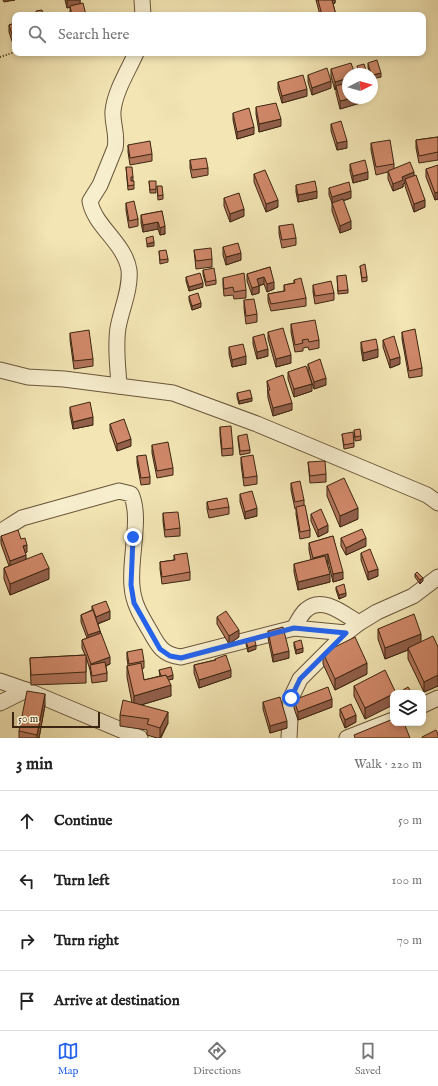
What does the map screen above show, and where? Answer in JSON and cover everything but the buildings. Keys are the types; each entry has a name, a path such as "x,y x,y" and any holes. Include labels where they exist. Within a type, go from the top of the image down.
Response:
{"street":[{"path":"142,0 143,12"},
{"path":"120,386 116,351 118,328 129,271 125,257 97,217 90,201 100,185 115,148 116,142 113,112 115,101 135,56"},
{"path":"0,370 28,377 64,378 173,393 223,411 427,495 438,503"},
{"path":"0,532 22,518 73,503 119,492 125,492 131,494 136,510 131,568 131,585 134,603 160,649 170,656 181,658 294,628 346,633"},
{"path":"288,738 291,698 300,679 346,633 359,623 377,612 413,596 438,577"},
{"path":"294,628 305,610 314,604 325,604 359,623"},
{"path":"0,681 26,690 140,738"},
{"path":"0,703 26,690"},
{"path":"426,704 438,698"},
{"path":"347,738 390,721"}],"path":[{"path":"0,57 12,53"}],"route":[{"path":"133,537 131,585 134,603 160,649 170,656 181,658 294,628 309,631 346,633 300,679 291,698"}]}
